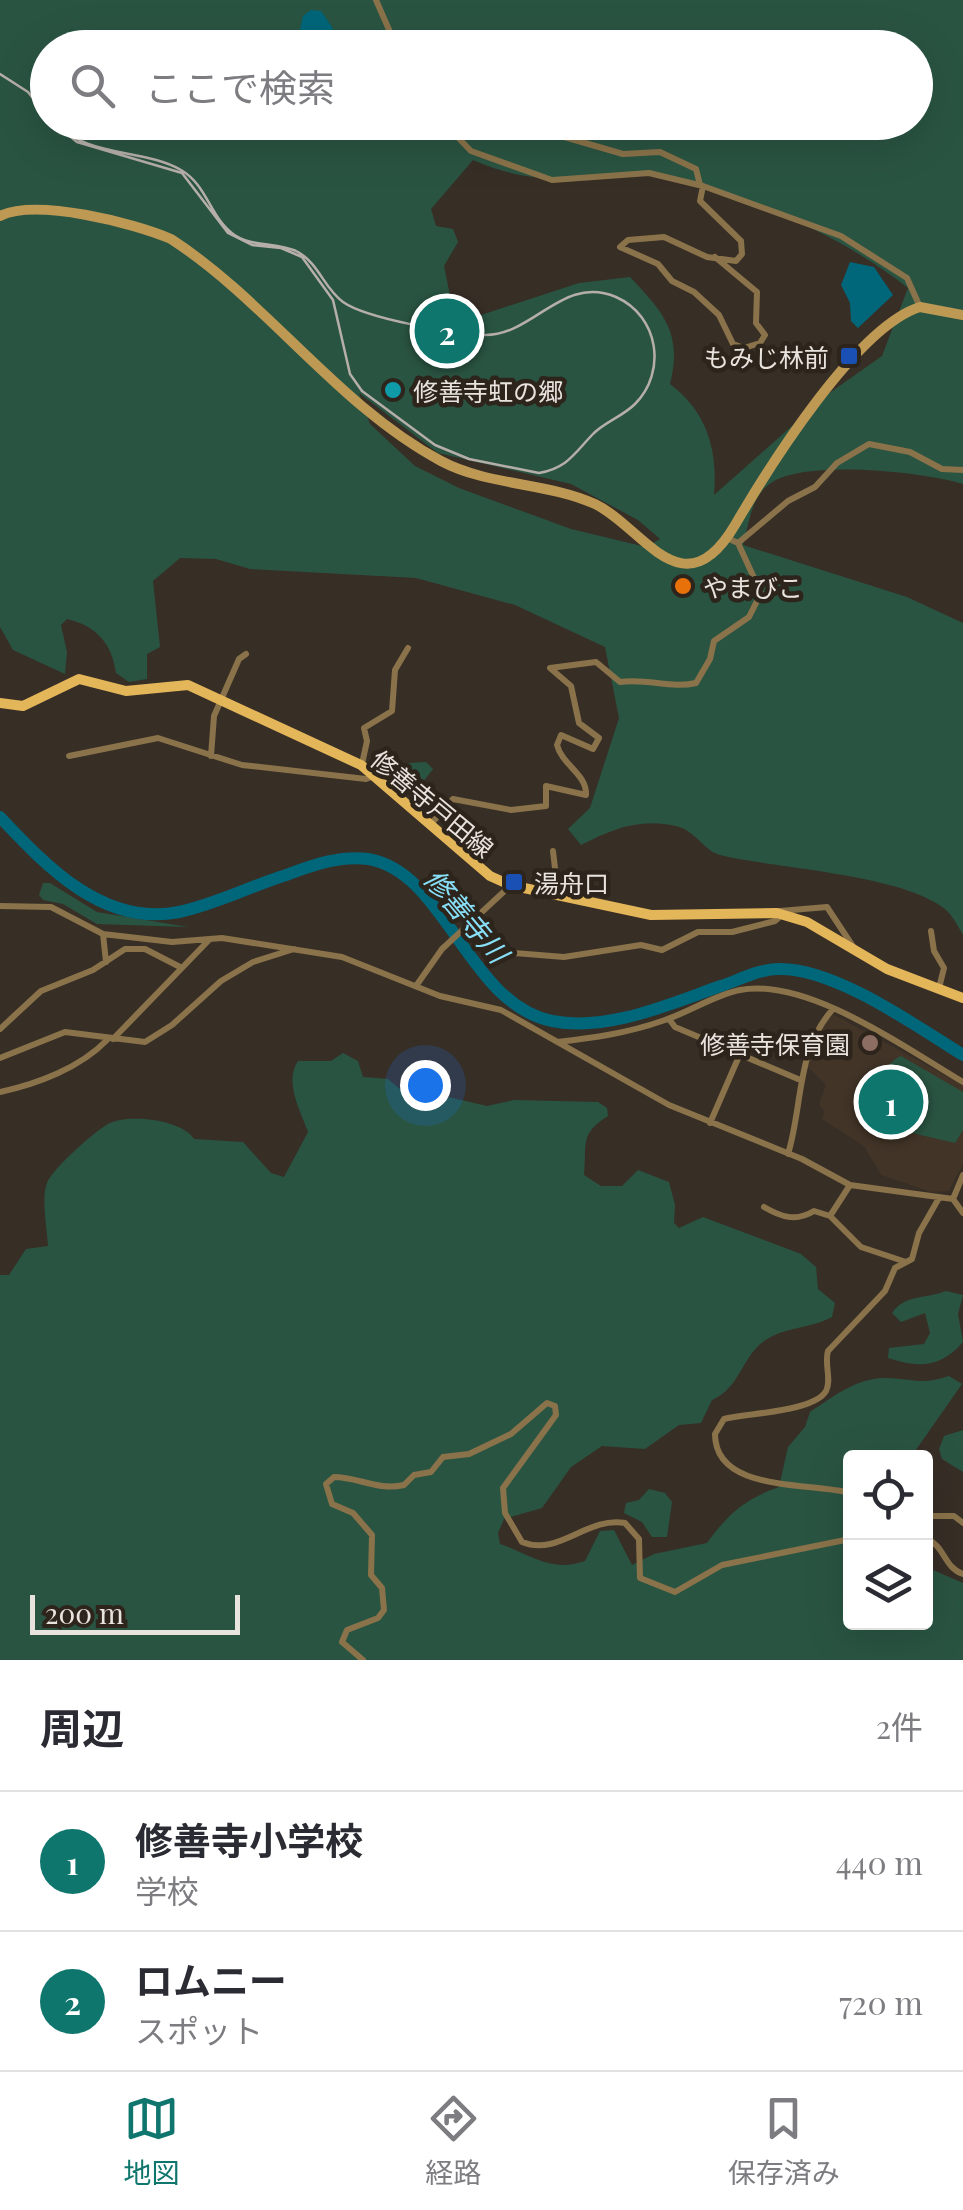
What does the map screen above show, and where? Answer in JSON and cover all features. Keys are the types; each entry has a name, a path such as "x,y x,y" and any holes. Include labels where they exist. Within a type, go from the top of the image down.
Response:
{"main road":[{"name":"修善寺戸田線","path":"0,703 23,706 73,680 86,678 126,692 182,684 361,766 490,876 510,885 678,917 778,913 807,922 855,952 963,998"}],"street":[{"path":"376,0 389,30"},
{"path":"460,140 471,151 552,180 634,172 702,185 854,241 907,278 920,306"},
{"path":"575,140 623,154 660,152 696,169 702,185 700,201 732,228 742,245 736,261 716,258 664,236 628,240 620,247 658,264 672,281 690,289 717,312 736,346 760,343 765,335 756,323 754,288 716,258"},
{"path":"0,216 26,208 156,232 188,251 368,408 444,462 597,505 651,552 670,560 702,558 733,540 788,501 816,487 837,464 869,444 910,452 942,469 963,470"},
{"path":"733,540 791,435 886,328 920,306 963,315"},
{"path":"430,825 453,800 527,810 546,806 546,786 585,796 586,785 561,759 557,745 561,735 592,749 598,738 578,723 571,686 550,668 596,662 620,682 646,678 682,686 696,683 710,659 714,641 749,617 761,593 733,540"},
{"path":"361,766 367,741 364,728 392,711 395,670 408,648"},
{"path":"211,756 212,727 239,659 246,654"},
{"path":"68,756 149,738 252,766 366,778 375,775"},
{"path":"552,851 558,895"},
{"path":"416,986 442,948 510,885"},
{"path":"0,906 51,907 102,934 172,942 211,938 342,957 452,1000 502,1010 710,1123 788,1154 850,1185 953,1199 963,1212"},
{"path":"468,925 490,951 565,957 640,946 662,950 698,932 732,932 775,922 778,913 827,907 843,926 855,952"},
{"path":"932,931 934,951 944,968 938,988"},
{"path":"102,934 106,962"},
{"path":"0,1092 30,1086 110,1040 211,938"},
{"path":"0,1027 42,990 130,948 146,950 182,968"},
{"path":"0,1058 65,1032 145,1042 162,1033 221,980 252,962 295,949"},
{"path":"556,1042 612,1035 669,1019 750,988 785,991 833,1009 963,1082"},
{"path":"788,1154 799,1079 822,1021 833,1009"},
{"path":"669,1019 676,1026 799,1079"},
{"path":"710,1123 740,1054"},
{"path":"953,1199 963,1175"},
{"path":"830,1216 850,1185"},
{"path":"843,1492 739,1473 720,1456 715,1434 724,1419 803,1406 822,1396 828,1383 828,1351 886,1291 895,1268 908,1262 940,1198"},
{"path":"764,1207 786,1217 803,1218 814,1212 830,1216 860,1246 908,1262"},
{"path":"364,1660 342,1642 347,1630 378,1618 384,1610 382,1588 371,1575 375,1542 354,1514 332,1504 325,1491 329,1480 343,1476 376,1487 404,1485 414,1475 432,1472 443,1457 469,1454 512,1434 547,1403 556,1406 556,1415 503,1488 505,1513 522,1542 546,1546 596,1524 625,1524 638,1539 640,1578 675,1592 722,1566 845,1540"},
{"path":"933,1516 954,1516 963,1524"},
{"path":"928,1540 940,1546 949,1566 963,1574"}],"shaded area":[{"path":"833,1014 963,1085 963,1164 949,1191 931,1192 881,1175 864,1146 822,1119 824,1111 819,1104 826,1085 808,1067 823,1026"}],"green space":[{"path":"0,0 963,0 963,484 865,470 810,471 787,476 771,483 759,495 743,545 907,597 963,623 963,935 945,909 925,897 870,880 720,855 676,826 627,826 581,845 568,829 590,808 619,718 605,647 515,605 416,578 250,569 216,559 180,558 153,581 160,647 147,654 147,679 129,682 116,673 111,653 101,638 87,626 67,619 61,625 67,652 65,674 13,650 0,627","holes":["473,160 542,178 632,173 668,180 741,200 813,229 908,288 882,356 828,394 714,495 714,463 707,433 693,407 670,384 674,351 667,324 630,277 579,283 481,315 451,300 444,266 458,242 453,229 436,226 431,209","359,393 438,453 571,484 638,520 660,539 646,547 571,529 459,488 415,466 370,424"]},
{"path":"426,762 433,769 420,786 389,775 391,764"},
{"path":"43,883 50,883 97,912 188,927 97,924 63,904 43,900 39,895"},
{"path":"343,1053 358,1061 363,1077 388,1079 419,1105 448,1097 487,1106 514,1100 598,1102 607,1108 608,1116 588,1134 584,1175 601,1186 622,1186 638,1170 669,1182 675,1205 674,1223 679,1228 703,1217 801,1254 816,1267 818,1289 835,1303 832,1317 781,1333 756,1348 735,1381 712,1400 701,1423 679,1425 645,1449 602,1446 571,1467 542,1508 504,1519 498,1533 500,1544 552,1564 573,1564 585,1561 600,1531 614,1530 632,1565 654,1554 707,1543 738,1509 779,1487 788,1447 805,1427 810,1412 864,1381 923,1381 949,1376 962,1384 916,1450 843,1450 843,1630 933,1630 933,1570 963,1583 963,1660 0,1660 0,1275 9,1275 26,1249 48,1246 44,1197 47,1183 94,1134 108,1124 128,1119 167,1123 194,1139 243,1142 271,1173 284,1177 308,1132 295,1096 294,1069 298,1061 331,1061"},
{"path":"901,1056 963,1092 963,1130 955,1143 899,1130 874,1114 884,1073"},
{"path":"946,1291 963,1295 958,1314 963,1342 946,1357 928,1364 888,1358 889,1348 924,1344 930,1333 925,1313 901,1322 892,1313 897,1307"},
{"path":"963,1430 963,1472 942,1459 939,1449 944,1436"},
{"path":"649,1489 665,1493 672,1502 667,1537 652,1537 642,1522 624,1513 626,1503 639,1500"}],"water":[{"path":"311,10 321,11 333,30 300,30 303,16"},
{"path":"850,262 874,267 893,295 858,328 851,321 850,303 841,285"}],"waterway":[{"name":"修善寺川","path":"0,817 37,855 79,889 126,911 152,914 192,909 334,860 368,859 395,869 417,887 499,990 523,1010 552,1021 616,1020 779,969 801,971 849,988 963,1055"}],"railway":[{"path":"0,74 30,94"},
{"path":"74,140 182,173 228,233 252,245 281,248 302,257 333,300 350,374 362,391 435,445 469,459 539,473 557,468 597,430 635,404 652,376 654,346 649,331 642,317 616,297 597,292 579,294 563,299 517,327 483,335 371,314 343,302 298,252 233,234 197,184 181,170 80,140"}],"place":[{"name":"ロムニー","path":"447,331"},
{"name":"もみじ林前","path":"849,356"},
{"name":"修善寺虹の郷","path":"393,390"},
{"name":"やまびこ","path":"683,586"},
{"name":"湯舟口","path":"514,882"},
{"name":"修善寺保育園","path":"870,1043"},
{"name":"修善寺小学校","path":"891,1102"}]}
